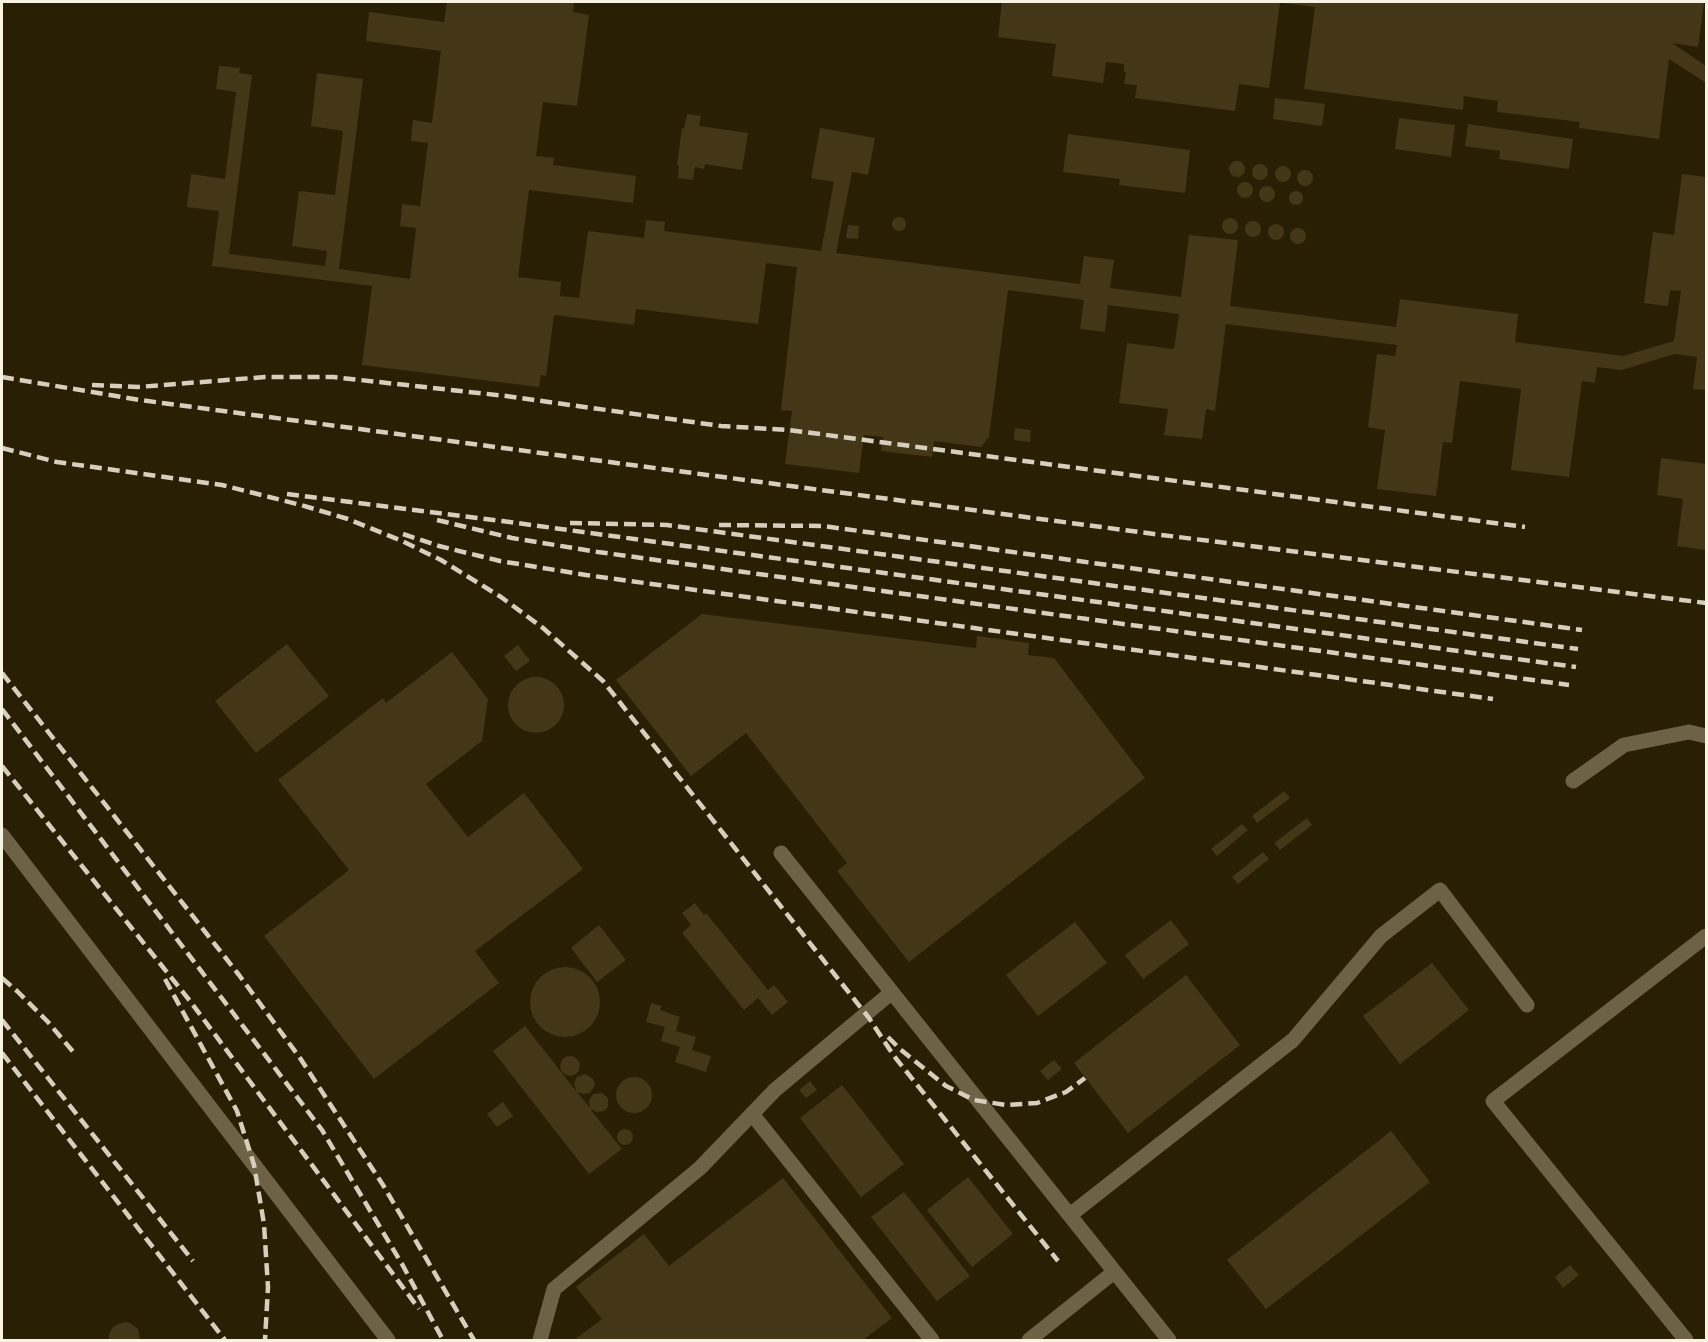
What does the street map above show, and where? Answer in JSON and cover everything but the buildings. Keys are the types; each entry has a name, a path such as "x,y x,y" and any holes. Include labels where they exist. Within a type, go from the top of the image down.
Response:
{"lane":[{"path":"1573,781 1624,745 1689,732 1707,736"},
{"path":"2,835 388,1341"},
{"path":"781,853 1169,1341"},
{"path":"1070,1215 1293,1040 1381,936 1440,890 1527,1005"},
{"path":"1686,1341 1493,1101 1707,936"},
{"path":"540,1341 554,1289 700,1168 775,1089 892,992"},
{"path":"752,1114 932,1341"},
{"path":"1029,1341 1114,1272"}],"railway":[{"path":"2,377 140,400 1154,534 1706,603"},
{"path":"92,385 138,387 265,377 333,377 506,396 721,426 789,430 1525,527"},
{"path":"2,448 57,462 222,485 348,519 441,560 501,597 543,628 603,681 869,1018 894,1056 1058,1261"},
{"path":"287,494 502,521 1576,667"},
{"path":"437,520 512,538 598,552 1569,685"},
{"path":"570,523 667,525 1578,649"},
{"path":"719,525 823,526 1582,630"},
{"path":"403,534 439,546 500,561 586,575 1493,699"},
{"path":"2,673 239,975 300,1058 383,1185 474,1340"},
{"path":"2,709 322,1130 402,1264 443,1340"},
{"path":"2,766 190,1001 419,1309"},
{"path":"2,978 48,1022 75,1054"},
{"path":"165,979 237,1111 254,1165 264,1224 268,1287 265,1340"},
{"path":"2,1020 193,1261"},
{"path":"888,1037 946,1086 974,1100 1006,1105 1037,1103 1066,1092 1085,1078"},
{"path":"2,1053 225,1340"}]}
